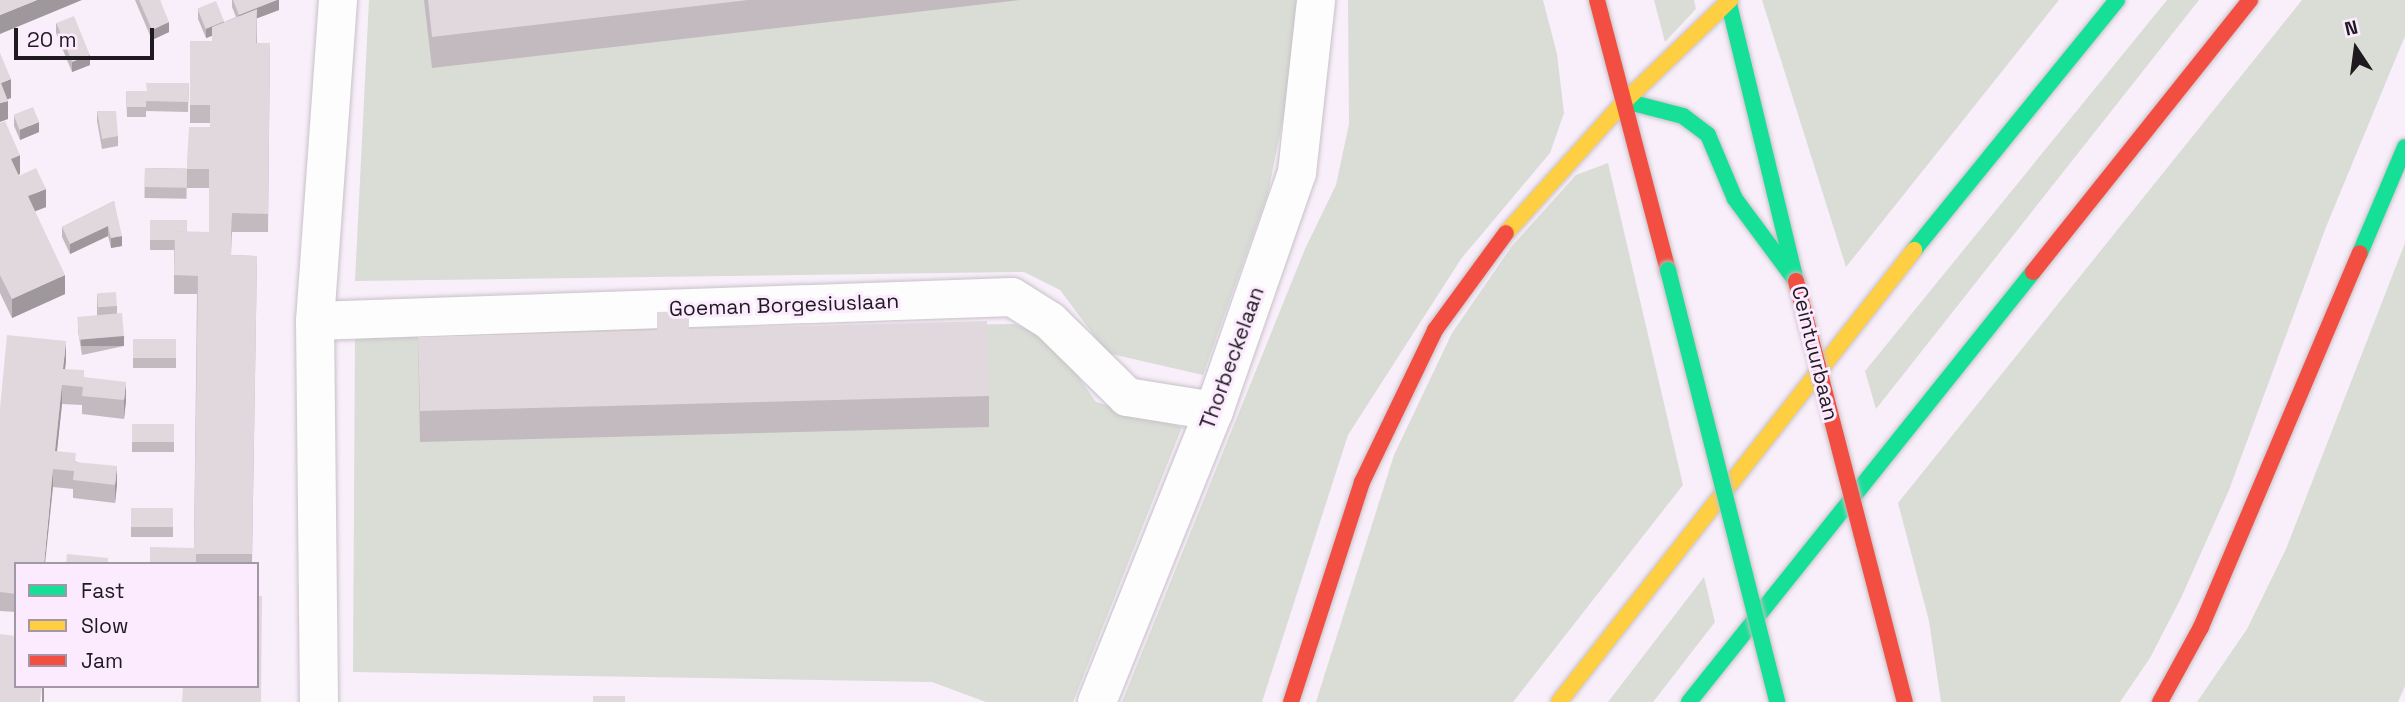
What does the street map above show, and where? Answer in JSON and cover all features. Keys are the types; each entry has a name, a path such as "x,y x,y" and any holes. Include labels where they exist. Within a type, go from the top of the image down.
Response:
{"main road":[{"path":"1597,0 1777,702"},
{"path":"1559,702 1916,247 2118,0"},
{"path":"1689,702 2250,0"},
{"path":"1292,702 1362,482 1435,330 1522,211 1625,101 1729,1"},
{"name":"Ceintuurbaan","path":"1729,1 1796,281 1905,702"},
{"path":"1625,101 1683,116 1707,135 1735,199 1796,281"},
{"path":"2160,702 2201,627 2405,147"}],"street":[{"path":"319,702 315,321 338,0"},
{"name":"Thorbeckelaan","path":"1097,702 1214,411 1297,173 1311,81 1316,0"},
{"name":"Goeman Borgesiuslaan","path":"315,321 1012,297 1050,321 1128,397 1214,411"}],"shaded area":[{"path":"369,0 1297,0 1287,99 1268,193 1203,375 1107,353 1060,290 1024,272 355,281"},
{"path":"1348,0 1543,0 1557,54 1564,113 1550,153 1461,259 1348,435 1262,702 1122,702 1305,249 1336,185 1349,124"},
{"path":"1654,0 1694,0 1696,9 1665,42"},
{"path":"1762,0 2059,0 1846,267"},
{"path":"2167,0 2199,0 1876,409 1865,371"},
{"path":"2302,0 2405,0 2405,36 2326,227 2229,490 2181,598 2150,658 2120,702 1941,702 1929,621 1898,503"},
{"path":"1608,163 1683,485 1513,702 1316,702 1394,455 1452,333 1512,246 1576,175"},
{"path":"2405,243 2405,686 2398,702 2197,702 2247,629 2286,549"},
{"path":"1015,324 1054,341 1096,402 1182,427 1073,702 986,702 932,682 353,672 355,331"},
{"path":"1704,577 1715,622 1653,702 1608,702"}],"building":[{"path":"0,0 37,0 0,15"},
{"path":"139,0 160,0 169,22 152,30"},
{"path":"233,0 277,0 239,15"},
{"path":"428,0 748,0 432,37"},
{"path":"216,1 224,21 206,29 197,8"},
{"path":"257,9 256,43 270,43 268,214 232,213 231,233 231,255 257,256 252,554 196,554 196,562 150,562 150,547 194,548 198,276 174,275 175,231 209,232 209,169 187,169 187,161 189,127 210,127 210,105 190,105 190,41 212,41 212,27"},
{"path":"74,16 90,55 72,62 56,23"},
{"path":"0,53 11,79 1,83 8,101 0,103"},
{"path":"146,83 189,83 188,102 146,101 146,107 127,107 126,91 147,91"},
{"path":"33,107 39,122 20,130 14,115"},
{"path":"97,111 116,111 118,136 102,139"},
{"path":"5,121 20,155 11,159 19,176 36,168 46,189 28,196 65,275 12,299 0,275 0,123"},
{"path":"145,168 187,169 187,188 145,187"},
{"path":"114,201 122,236 111,238 108,226 70,244 62,227"},
{"path":"150,220 187,220 187,232 175,231 175,240 150,240"},
{"path":"116,292 117,306 98,307 97,293"},
{"path":"689,311 689,329 987,321 989,396 420,411 418,337 657,330 657,312"},
{"path":"122,313 124,336 79,340 77,317"},
{"path":"7,335 66,341 63,369 84,370 84,377 126,382 124,400 82,396 83,387 62,385 55,451 76,453 75,462 117,466 115,485 73,480 74,471 53,469 44,562 14,562 14,594 0,592 0,408"},
{"path":"133,339 176,339 176,358 133,358"},
{"path":"132,424 174,424 174,442 132,442"},
{"path":"131,508 173,508 173,527 131,527"},
{"path":"67,554 108,558 108,562 66,562"},
{"path":"259,596 262,596 261,702 182,702 183,688 259,688"},
{"path":"0,634 14,636 14,688 42,688 40,702 0,702"},
{"path":"593,696 625,696 625,702 593,702"}],"traffic: fast":[{"path":"1728,0 1796,281"},
{"path":"1914,250 2117,0"},
{"path":"1625,101 1683,116 1708,135 1735,199 1796,281"},
{"path":"2360,253 2405,147"},
{"path":"1668,270 1777,702"},
{"path":"1689,702 2033,272"}],"traffic: slow":[{"path":"1506,233 1625,101 1730,0"},
{"path":"1559,702 1914,250"}],"traffic: jam":[{"path":"1597,0 1668,270"},
{"path":"2033,272 2250,0"},
{"path":"1291,702 1362,482 1435,330 1506,233"},
{"path":"2160,702 2201,627 2360,253"},
{"path":"1796,281 1905,702"}]}
